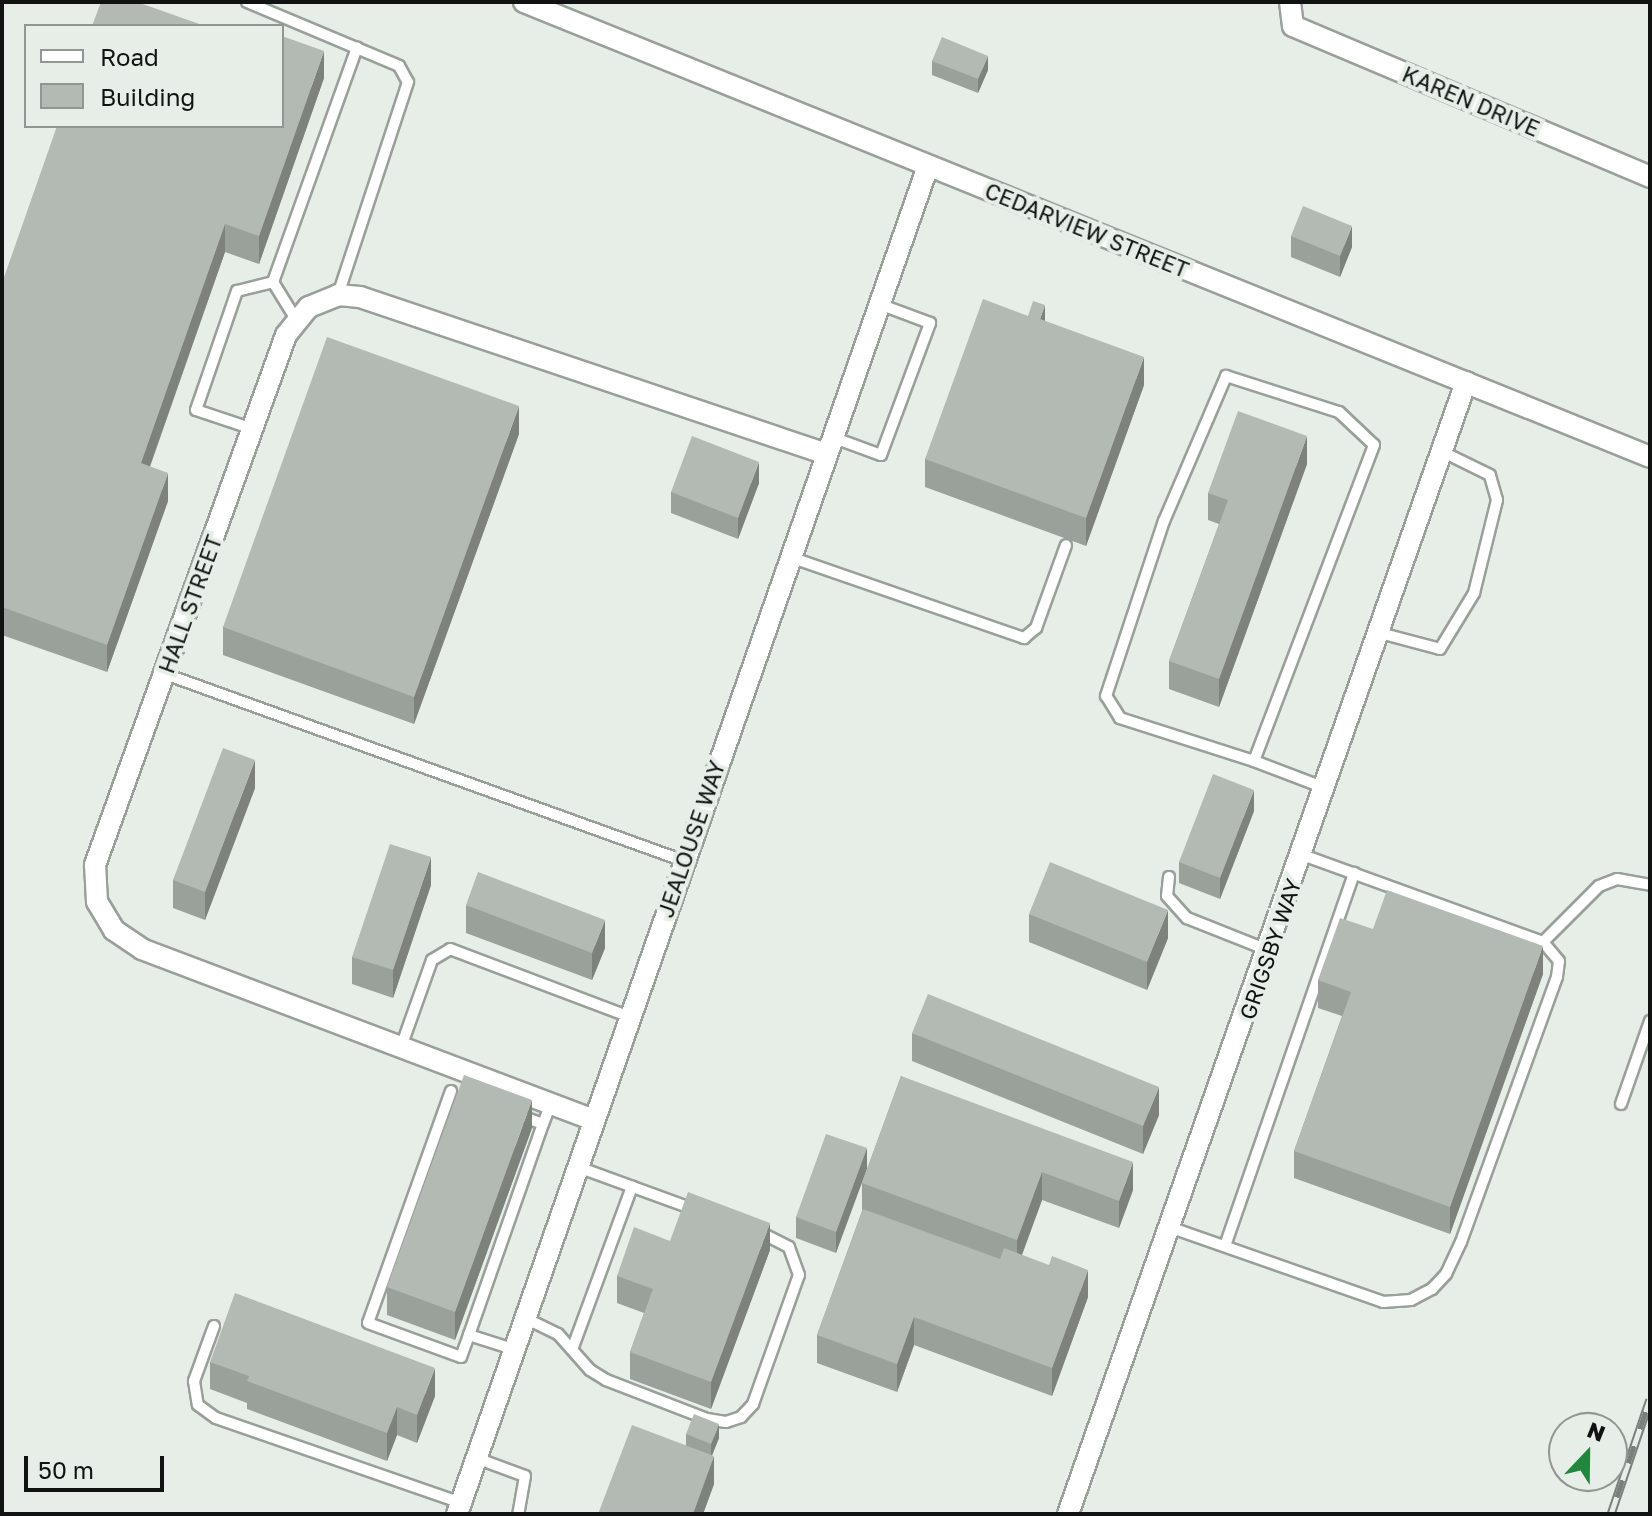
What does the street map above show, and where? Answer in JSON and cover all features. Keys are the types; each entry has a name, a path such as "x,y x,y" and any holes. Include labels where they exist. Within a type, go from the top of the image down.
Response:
{"street":[{"name":"CEDARVIEW STREET","path":"524,2 1650,457"},
{"name":"KAREN DRIVE","path":"1290,2 1293,26 1650,177"},
{"name":"JEALOUSE WAY","path":"459,1509 788,556 928,166"},
{"name":"HALL STREET","path":"338,295 309,307 286,335 95,865 97,902 114,930 142,949 594,1120"},
{"path":"338,295 360,297 827,445"},
{"name":"GRIGSBY WAY","path":"1068,1514 1327,789 1466,382"}],"lane":[{"path":"247,2 399,66 408,82 338,295"},
{"path":"273,282 357,48"},
{"path":"273,282 297,321"},
{"path":"253,429 196,410 237,291 273,282"},
{"path":"827,445 881,455 930,323 878,304"},
{"path":"1254,761 1374,445 1339,412 1226,376 1164,521 1106,696 1120,718 1254,761 1327,789"},
{"path":"1380,633 1440,649 1474,593 1497,500 1490,475 1443,452"},
{"path":"788,556 1024,638 1036,628 1066,545"},
{"path":"165,674 684,861"},
{"path":"1172,1228 1383,1302 1411,1300 1432,1289 1446,1274 1461,1242 1557,977 1559,961 1543,942 1303,855"},
{"path":"1225,1246 1354,873"},
{"path":"1169,877 1167,896 1187,918 1270,951"},
{"path":"1543,942 1599,886 1617,879 1650,885"},
{"path":"401,1047 432,960 450,949 630,1017"},
{"path":"1621,1104 1650,1021"},
{"path":"459,1069 368,1323 461,1357 551,1103"},
{"path":"451,1091 464,1096"},
{"path":"504,1110 543,1124"},
{"path":"578,1167 707,1214"},
{"path":"573,1347 632,1187"},
{"path":"525,1318 573,1347 590,1370 606,1380 707,1419 726,1422 741,1417 753,1404 799,1275 781,1240 737,1224"},
{"path":"214,1326 194,1381 198,1405 459,1509"},
{"path":"469,1335 513,1349"},
{"path":"476,1458 525,1476 518,1514"}],"building":[{"path":"101,2 137,2 199,24 93,24"},
{"path":"284,37 324,51 259,236 225,224 141,463 168,473 107,645 2,607 2,283 56,128 284,128"},
{"path":"942,37 988,56 978,79 932,61"},
{"path":"1303,206 1352,226 1340,256 1291,236"},
{"path":"983,299 1028,316 1033,301 1045,305 1040,319 1144,357 1086,518 925,459"},
{"path":"327,337 519,406 414,697 223,627"},
{"path":"1238,411 1307,436 1219,679 1169,661 1228,500 1208,493"},
{"path":"692,436 759,462 738,518 671,492"},
{"path":"223,748 255,760 205,892 173,880"},
{"path":"1213,774 1254,790 1220,878 1179,862"},
{"path":"390,844 431,857 393,970 352,957"},
{"path":"1050,862 1168,910 1147,962 1029,914"},
{"path":"478,872 605,920 592,953 466,905"},
{"path":"1387,890 1543,946 1450,1207 1294,1151 1351,992 1318,980 1340,918 1373,929"},
{"path":"928,994 1159,1087 1143,1126 912,1033"},
{"path":"464,1075 532,1100 455,1312 387,1287"},
{"path":"901,1076 1133,1162 1119,1201 1042,1172 1017,1240 862,1183"},
{"path":"826,1134 867,1148 836,1232 796,1217"},
{"path":"688,1192 770,1223 711,1382 630,1352 653,1289 617,1276 634,1227 670,1241"},
{"path":"863,1209 1000,1259 1004,1248 1049,1265 1052,1256 1088,1270 1052,1368 914,1317 897,1364 817,1335"},
{"path":"235,1293 435,1368 417,1415 397,1407 387,1433 247,1381 249,1376 210,1362"},
{"path":"694,1414 719,1424 711,1444 686,1434"},
{"path":"632,1425 714,1456 693,1514 598,1514"}],"railway":[{"path":"1611,1514 1650,1399"}]}
